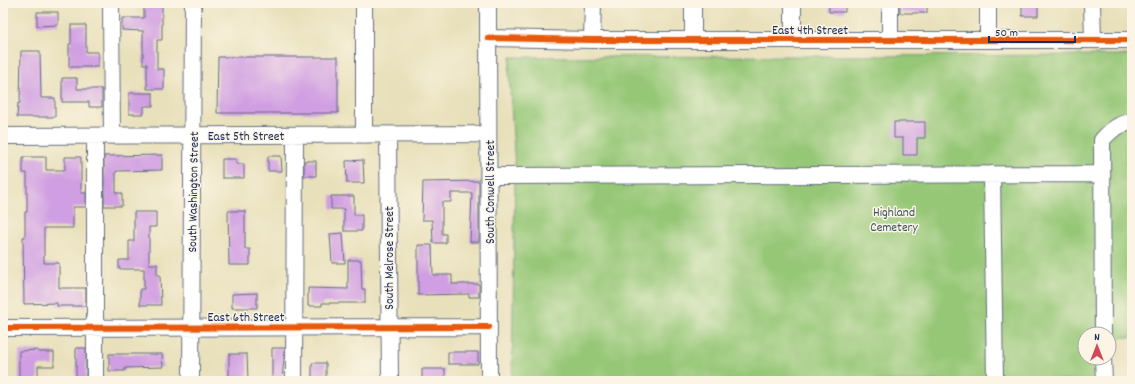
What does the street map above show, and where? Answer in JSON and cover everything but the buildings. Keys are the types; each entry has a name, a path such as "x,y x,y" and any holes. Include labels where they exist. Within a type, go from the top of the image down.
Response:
{"street":[{"path":"111,3 112,136"},
{"name":"South Washington Street","path":"191,381 190,328 194,3"},
{"path":"364,3 364,134"},
{"name":"South Conwell Street","path":"488,3 489,381"},
{"path":"592,40 593,3"},
{"path":"693,3 693,40"},
{"path":"793,3 793,39"},
{"path":"890,3 890,40"},
{"path":"988,3 988,40"},
{"path":"1092,3 1093,40"},
{"name":"East 4th Street","path":"488,38 592,40 1132,40"},
{"path":"1103,326 1102,140 1110,130 1124,123 1132,122"},
{"name":"South Melrose Street","path":"388,134 390,381"},
{"name":"East 5th Street","path":"3,136 488,134"},
{"path":"294,381 295,135"},
{"path":"95,136 95,381"},
{"path":"992,174 995,381"},
{"path":"489,176 1102,174"},
{"name":"East 6th Street","path":"3,328 489,327"},
{"path":"1103,366 1104,381"}],"green space":[{"name":"Highland Cemetery","path":"1132,55 1132,337 1117,338 1117,326 1077,326 1077,366 1112,366 1112,381 512,381 515,169 509,71 511,57"}],"cycle path":[{"path":"488,38 592,40 1132,40"},
{"path":"3,328 489,327"}]}
